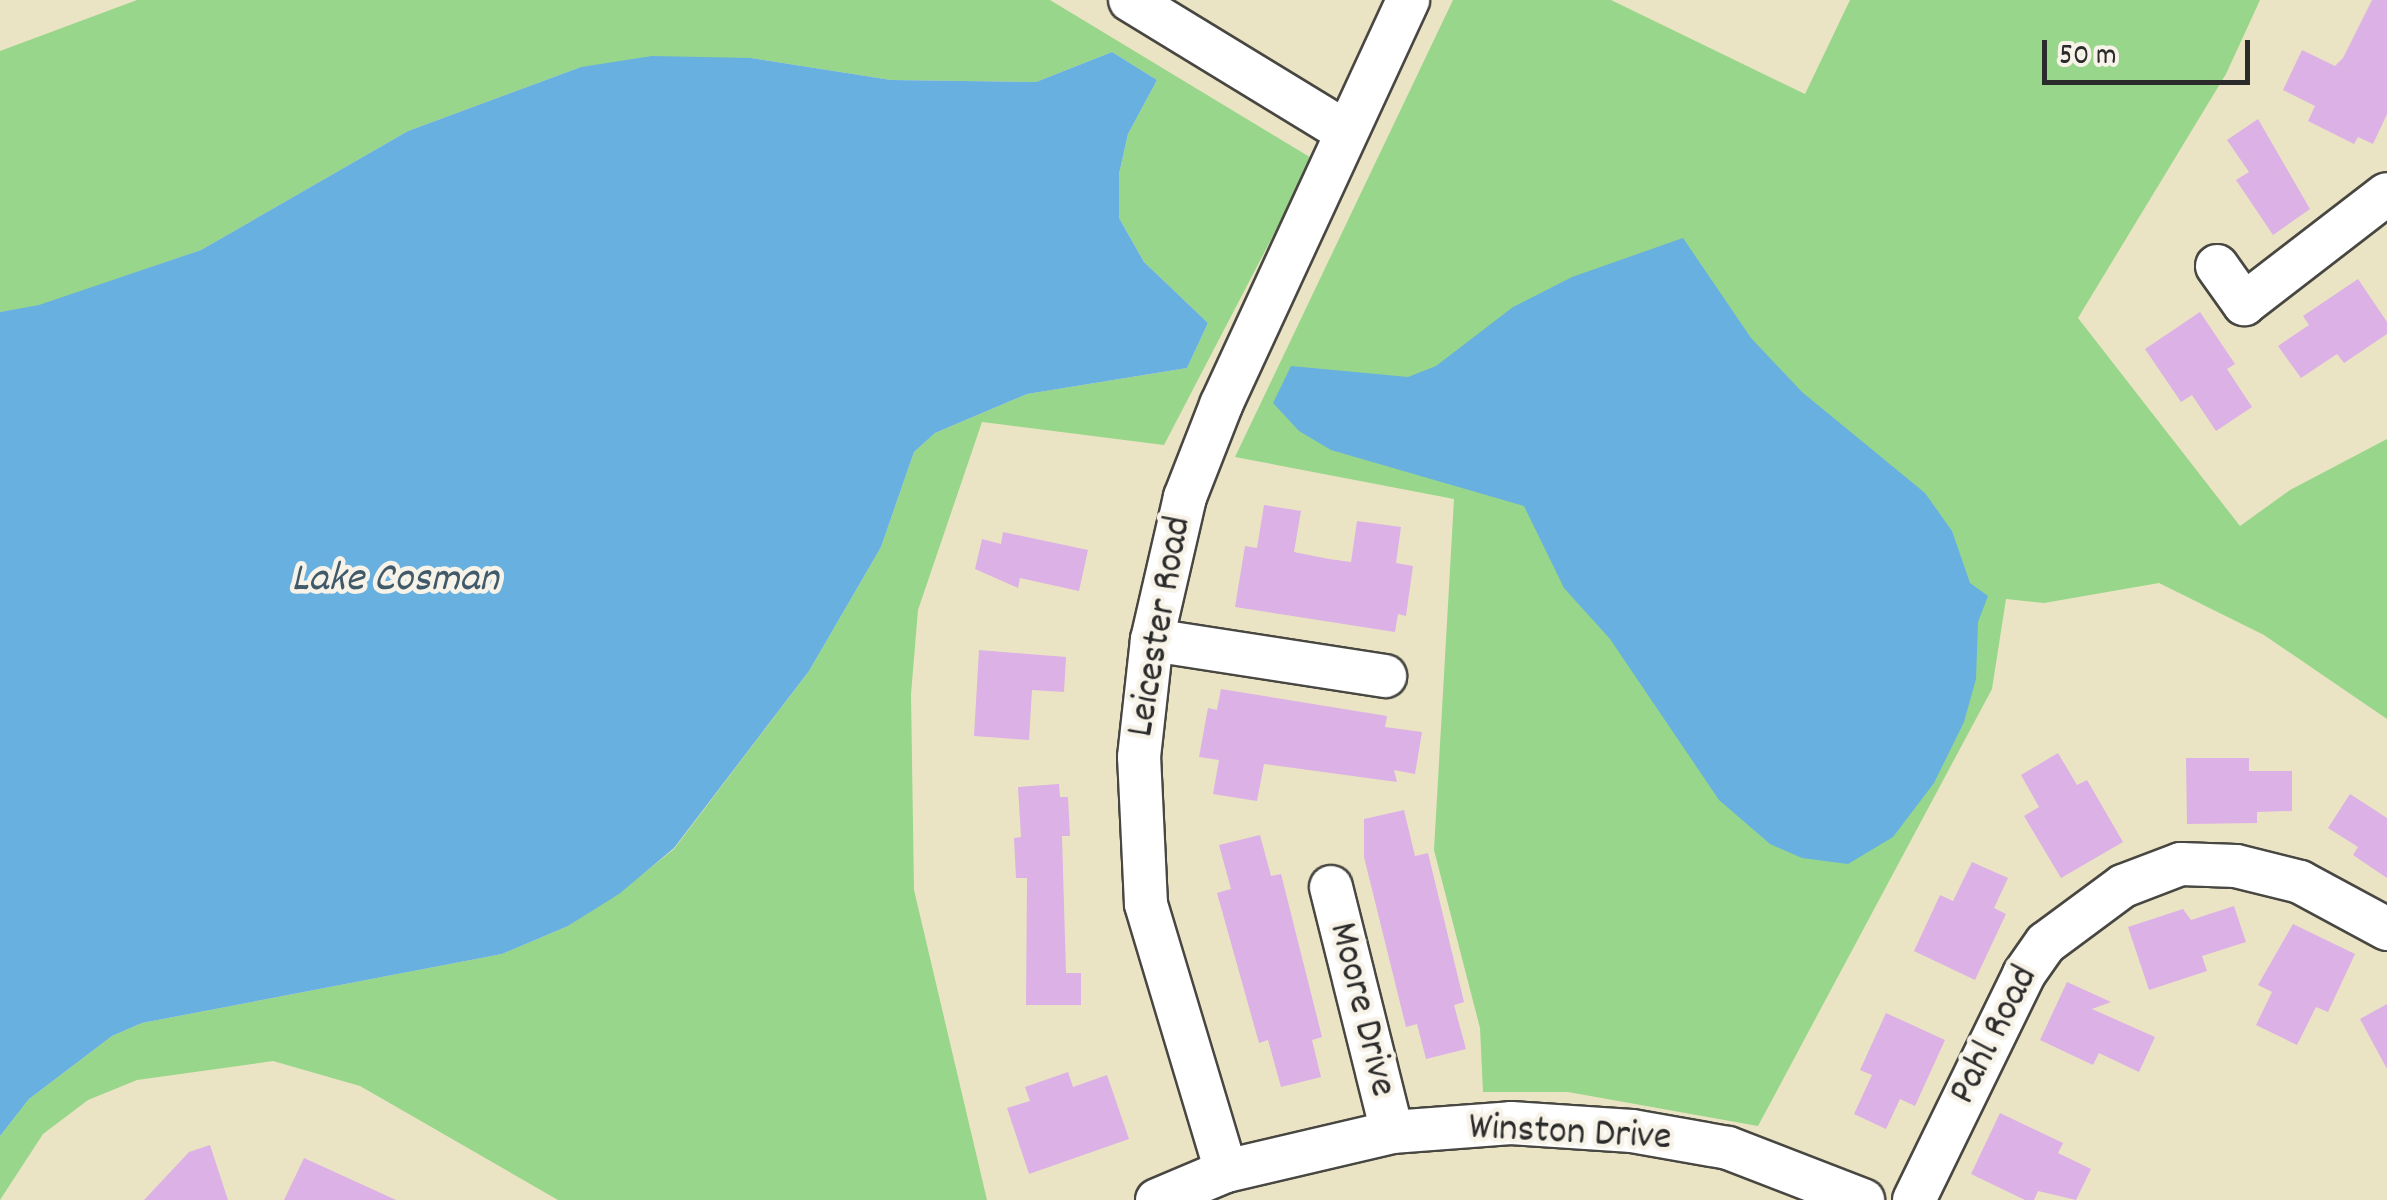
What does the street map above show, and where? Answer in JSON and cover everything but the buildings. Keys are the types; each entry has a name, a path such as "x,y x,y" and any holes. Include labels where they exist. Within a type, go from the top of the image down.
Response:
{"street":[{"path":"1130,0 1345,131"},
{"name":"Leicester Road","path":"1226,1171 1146,904 1139,757 1152,640 1192,478 1345,131 1408,0"},
{"path":"2217,266 2244,304 2387,194"},
{"path":"1152,640 1385,676"},
{"name":"Pahl Road","path":"1914,1200 2024,974 2046,943 2123,886 2181,864 2236,866 2300,882 2387,929"},
{"name":"Moore Drive","path":"1331,886 1392,1132"},
{"name":"Winston Drive","path":"1157,1200 1226,1171 1392,1132 1511,1123 1632,1131 1728,1148 1863,1200"}],"green space":[{"path":"137,0 1050,0 1313,159 1164,445 982,422 918,610 911,694 914,890 987,1200 558,1200 360,1086 273,1061 137,1080 88,1100 43,1134 0,1200 0,1136 29,1099 112,1036 142,1023 502,954 568,926 619,893 674,849 809,671 881,547 914,452 935,433 1027,394 1187,368 1208,323 1144,262 1119,218 1119,174 1128,134 1157,80 1112,52 1036,82 891,80 751,58 581,67 408,131 201,250 39,306 0,312 0,51"},
{"path":"1453,0 1611,0 1805,94 1850,0 2260,0 2226,74 2078,318 2240,526 2290,490 2387,439 2387,719 2264,635 2159,583 2044,603 2006,599 1992,689 1758,1126 1568,1092 1483,1092 1480,1028 1434,850 1454,499 1235,457"}],"water":[{"name":"Lake Cosman","path":"1112,52 1157,80 1128,134 1119,174 1119,218 1144,262 1208,323 1187,368 1027,394 935,433 914,452 881,547 809,671 674,848 619,894 568,926 502,954 142,1023 112,1036 29,1099 0,1136 0,312 39,305 201,250 408,131 581,67 652,56 751,58 891,80 1036,82"},
{"path":"1683,238 1751,338 1802,392 1925,493 1952,531 1970,583 1988,596 1978,622 1976,679 1964,722 1934,783 1893,837 1848,864 1802,858 1770,844 1719,800 1610,639 1564,588 1524,506 1331,450 1299,431 1273,403 1291,366 1408,377 1436,366 1513,307 1572,277"}]}
